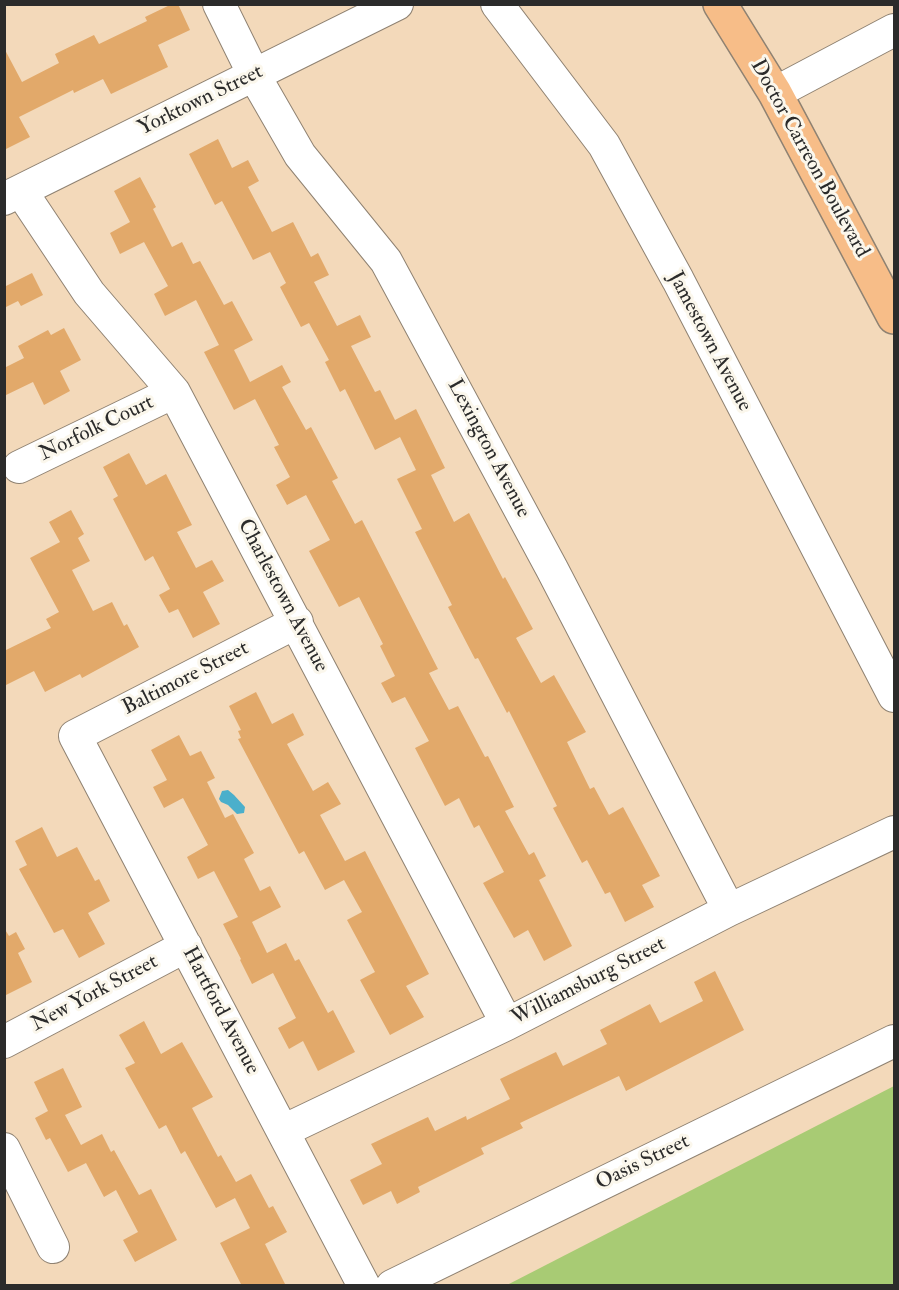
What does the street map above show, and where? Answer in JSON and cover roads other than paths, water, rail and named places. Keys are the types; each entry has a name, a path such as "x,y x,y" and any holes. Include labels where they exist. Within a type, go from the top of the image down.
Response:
{"main road":[{"name":"Doctor Carreon Boulevard","path":"720,4 775,93 894,317"}],"street":[{"name":"Lexington Avenue","path":"219,4 254,75 300,155 386,261 552,569 729,910"},
{"name":"Yorktown Street","path":"13,195 397,4"},
{"name":"Jamestown Avenue","path":"497,4 604,145 678,280 894,696"},
{"path":"775,93 894,30"},
{"name":"Charlestown Avenue","path":"13,195 89,293 174,392 507,1024"},
{"name":"Norfolk Court","path":"19,467 174,392"},
{"name":"Baltimore Street","path":"75,736 297,622"},
{"name":"Hartford Avenue","path":"75,736 364,1286"},
{"name":"Williamsburg Street","path":"283,1131 507,1024 729,910 894,832"},
{"name":"New York Street","path":"4,1042 186,946"},
{"name":"Oasis Street","path":"392,1286 894,1041"},
{"path":"4,1149 53,1247"}],"water":[{"path":"228,790 245,807 244,813 237,814 221,802 219,799 222,791"}]}
